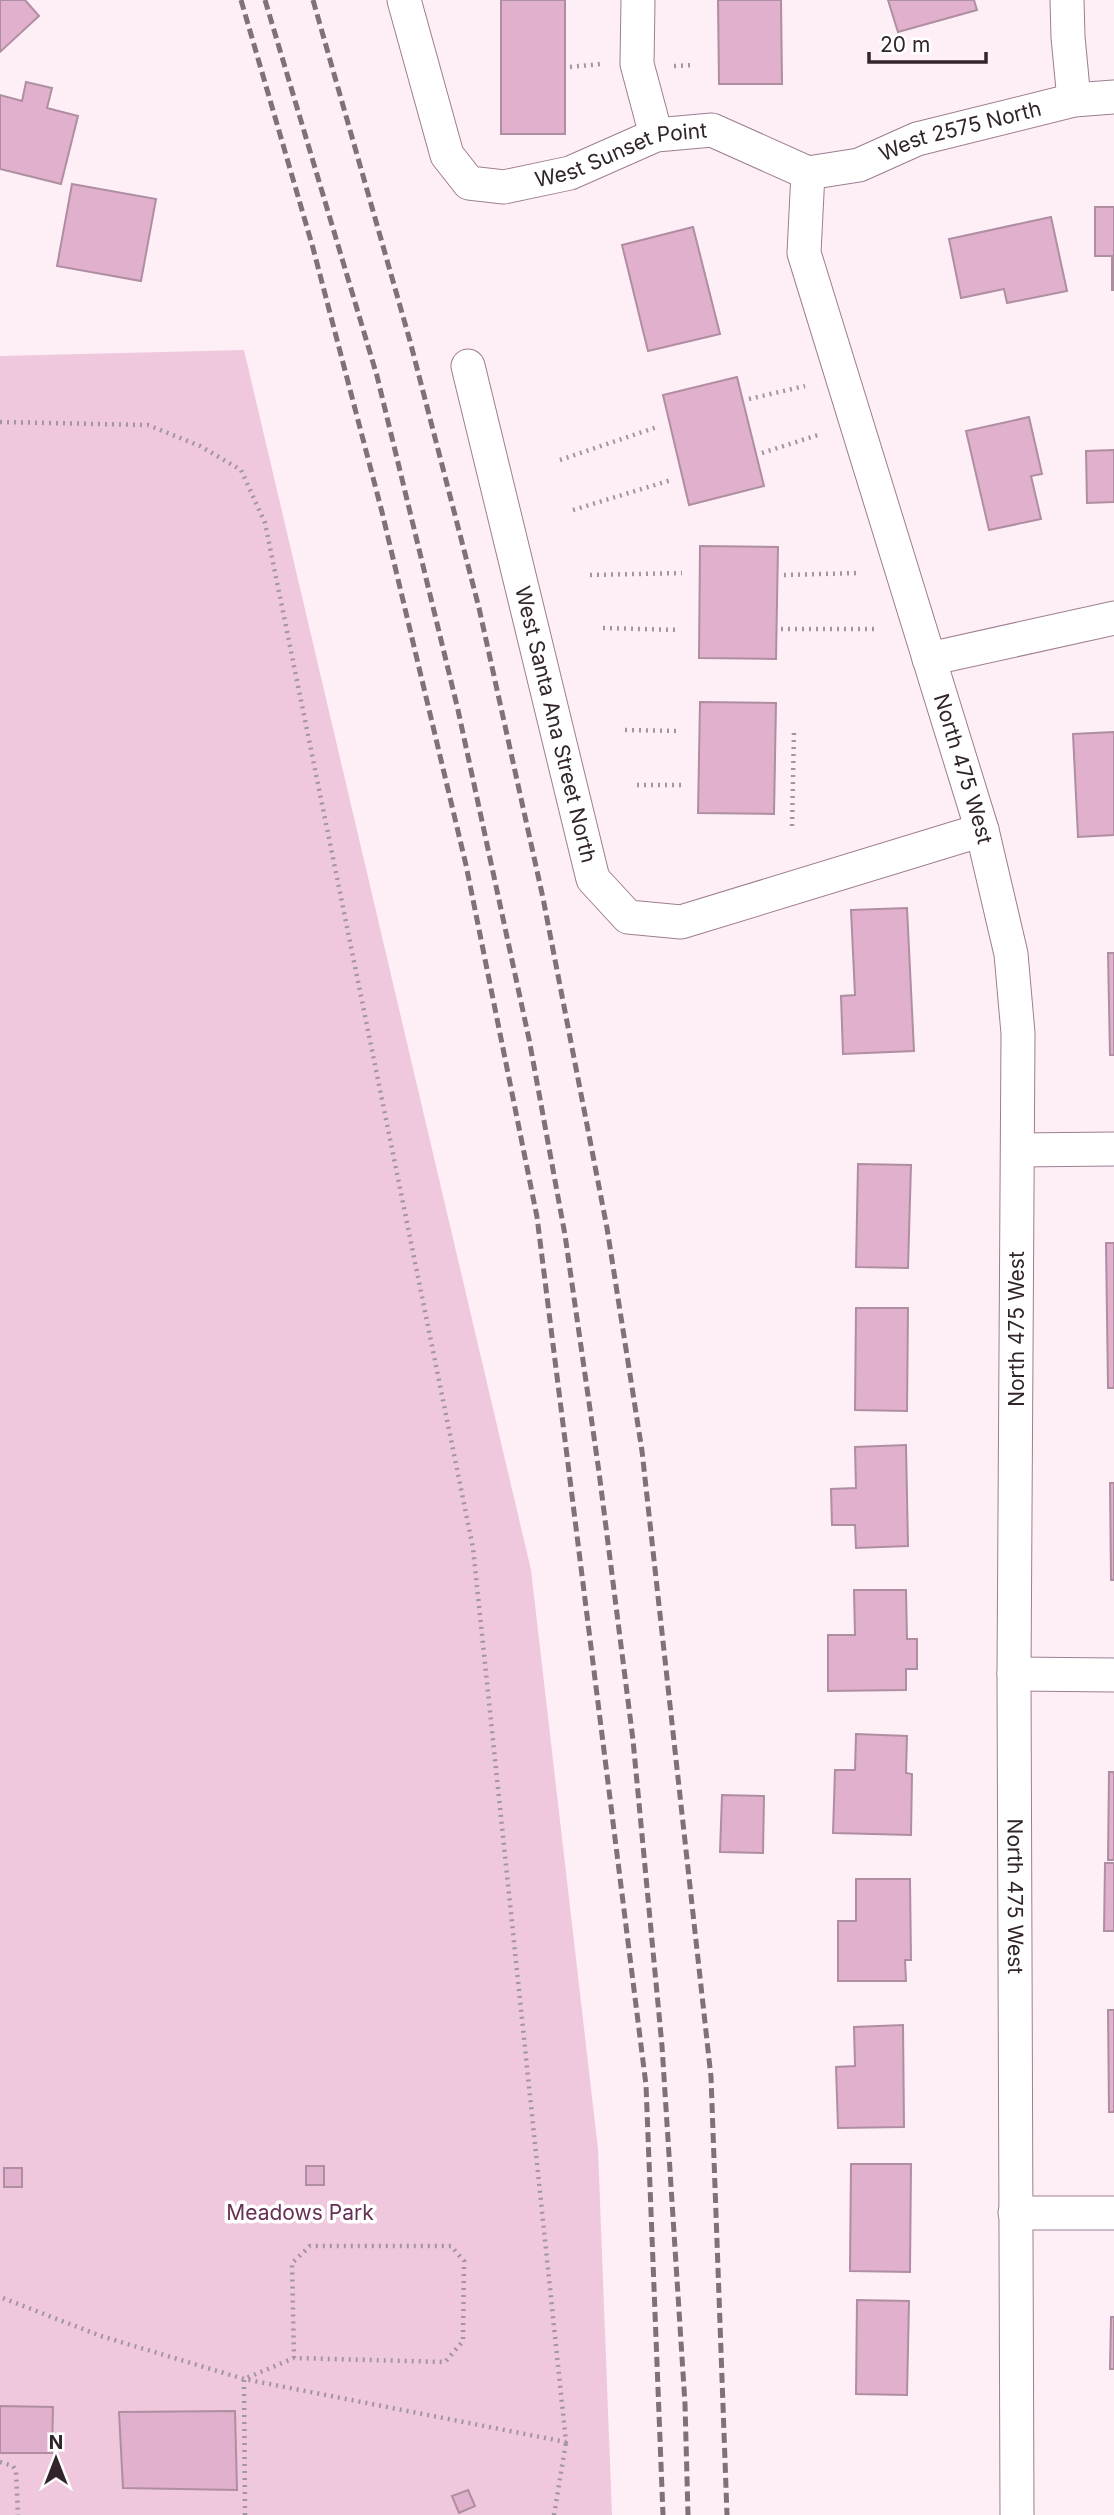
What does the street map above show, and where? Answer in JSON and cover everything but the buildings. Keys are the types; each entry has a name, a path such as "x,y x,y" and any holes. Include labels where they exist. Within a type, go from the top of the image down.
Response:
{"street":[{"name":"West Sunset Point","path":"404,0 447,155 469,183 504,187 570,173 656,135 712,130 808,173"},
{"path":"638,0 637,64 656,135"},
{"path":"1067,0 1074,100"},
{"name":"West 2575 North","path":"808,173 859,165 917,139 1074,100 1114,97"},
{"name":"North 475 West","path":"808,173 804,253 982,830 1010,954 1018,1033 1014,1674 1017,2515"},
{"name":"West Santa Ana Street North","path":"468,366 593,879 628,917 681,922 982,830"},
{"path":"929,659 1114,618"},
{"path":"1018,1150 1114,1149"},
{"path":"1014,1674 1114,1675"},
{"path":"1016,2213 1114,2213"}],"path":[{"path":"570,67 611,63"},
{"path":"749,399 805,386"},
{"path":"0,422 148,425 200,446 241,470 265,523 473,1548 566,2442 554,2515"},
{"path":"560,460 657,427"},
{"path":"762,453 822,434"},
{"path":"573,510 671,480"},
{"path":"590,575 681,573"},
{"path":"784,575 859,573"},
{"path":"603,628 680,630"},
{"path":"781,629 877,629"},
{"path":"625,730 681,731"},
{"path":"792,826 794,731"},
{"path":"637,785 681,785"},
{"path":"244,2379 293,2358 445,2362 463,2341 464,2261 451,2246 310,2246 292,2263 293,2358"},
{"path":"0,2297 101,2336 244,2379 566,2442"},
{"path":"244,2379 245,2515"},
{"path":"0,2462 13,2466 16,2470 18,2515"}],"green space":[{"name":"Meadows Park","path":"244,350 531,1570 598,2149 612,2515 0,2515 0,356"}],"railway":[{"path":"241,0 313,248 382,512 466,865 537,1217 646,2085 663,2515"},
{"path":"265,0 377,376 458,710 529,1039 565,1235 633,1740 662,2046 685,2404 688,2515"},
{"path":"313,0 410,341 479,608 543,898 607,1228 642,1451 711,2077 727,2515"}]}
